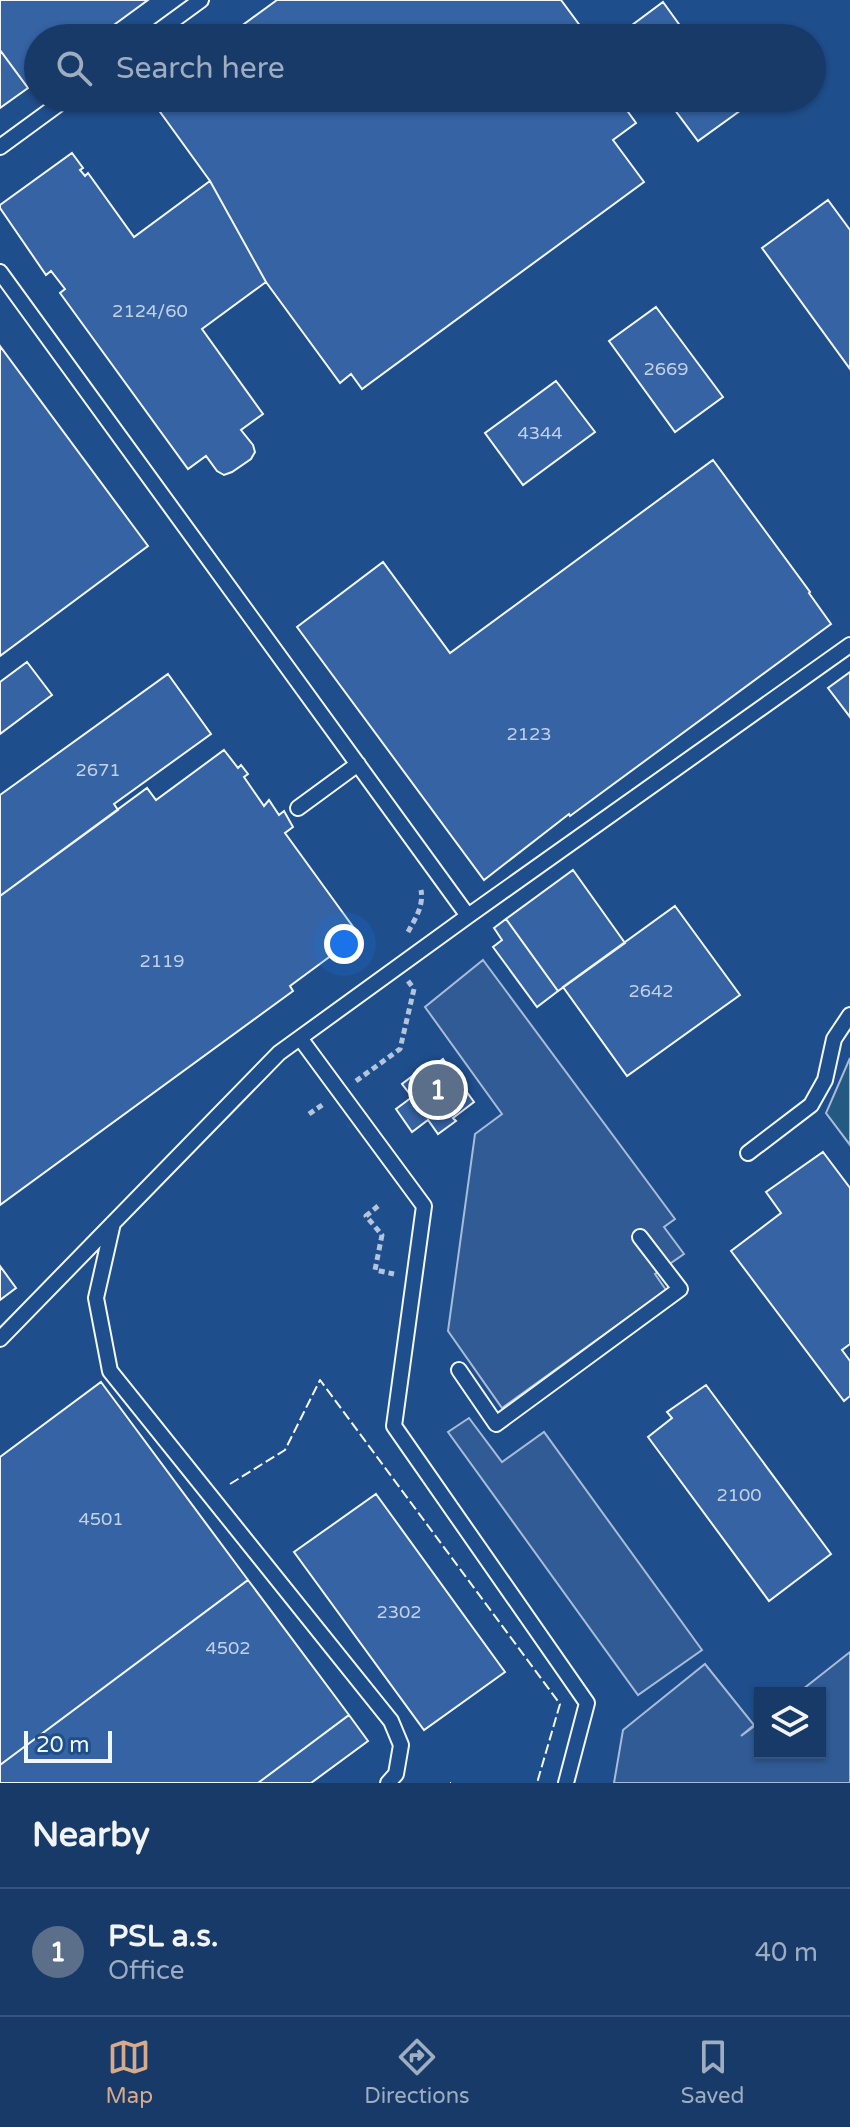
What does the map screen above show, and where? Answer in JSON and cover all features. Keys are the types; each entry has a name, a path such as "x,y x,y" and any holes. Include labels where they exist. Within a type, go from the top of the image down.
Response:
{"lane":[{"path":"168,24 201,0"},
{"path":"0,147 48,112"},
{"path":"0,272 468,916"},
{"path":"0,1339 279,1053 850,645"},
{"path":"298,808 358,764"},
{"path":"748,1153 811,1105 825,1080 834,1039 850,1015"},
{"path":"300,1038 424,1206 394,1426 587,1703 566,1783"},
{"path":"113,1222 96,1298 110,1371 391,1721 401,1745 396,1774 388,1783"},
{"path":"459,1370 496,1424 680,1289 640,1237"}],"path":[{"path":"378,1206 366,1216 382,1235 375,1270 414,1278"}],"shaded area":[{"path":"483,960 675,1219 664,1227 684,1254 655,1274 666,1290 502,1408 448,1331 475,1134 502,1114 425,1007"},
{"path":"850,1058 850,1145 826,1113"},
{"path":"469,1418 502,1462 544,1432 702,1650 638,1695 448,1432"},
{"path":"850,1652 850,1783 614,1783 623,1730 705,1664 754,1725 741,1736 754,1726 754,1759 826,1759 826,1687 806,1687"}],"building":[{"path":"0,0 148,0 115,24 24,24 24,83 0,50"},
{"path":"277,0 561,0 579,24 244,24"},
{"path":"663,2 679,24 633,24"},
{"path":"0,50 24,83 24,91 0,108"},
{"path":"160,112 628,112 636,123 613,140 644,182 362,389 351,374 340,383 266,282 210,181"},
{"path":"676,112 738,112 698,141"},
{"path":"72,153 83,168 80,170 85,176 88,173 134,237 210,181 266,282 202,329 263,414 241,430 255,452 251,459 232,472 224,475 217,471 206,456 188,469 60,293 65,289 51,271 46,275 0,208"},
{"path":"828,200 850,230 850,369 762,248"},
{"path":"656,307 723,397 675,432 609,341"},
{"path":"0,346 148,546 0,656"},
{"path":"556,381 595,432 523,485 485,433"},
{"path":"713,460 831,624 569,814 484,880 297,627 383,562 450,653"},
{"path":"27,662 52,695 0,734 0,682"},
{"path":"850,672 850,717 828,688"},
{"path":"168,674 211,734 114,804 118,810 0,896 0,795"},
{"path":"224,750 238,768 241,765 248,774 244,777 264,806 269,800 279,815 284,811 293,827 285,833 359,935 290,986 293,991 0,1205 0,896 147,788 156,800"},
{"path":"573,870 625,943 558,991 506,919"},
{"path":"675,906 740,995 627,1076 563,987"},
{"path":"506,919 558,991 537,1007 493,947 502,940 494,928"},
{"path":"443,1059 474,1102 438,1134 428,1120 412,1132 396,1109 412,1097 402,1084 419,1071 422,1075"},
{"path":"823,1152 850,1188 850,1344 842,1350 850,1361 850,1396 844,1401 731,1251 781,1213 766,1192"},
{"path":"0,1266 16,1288 0,1300"},
{"path":"101,1382 248,1580 0,1765 0,1457"},
{"path":"706,1385 831,1554 769,1601 648,1437 672,1418 667,1412"},
{"path":"376,1494 505,1672 424,1730 294,1552"},
{"path":"248,1580 349,1715 258,1783 0,1783 0,1765"},
{"path":"349,1715 368,1741 311,1783 258,1783"}],"fence":[{"path":"230,1484 285,1450 320,1380 560,1704 537,1783"}],"place":[{"name":"PSL a.s.","path":"438,1090"}]}
